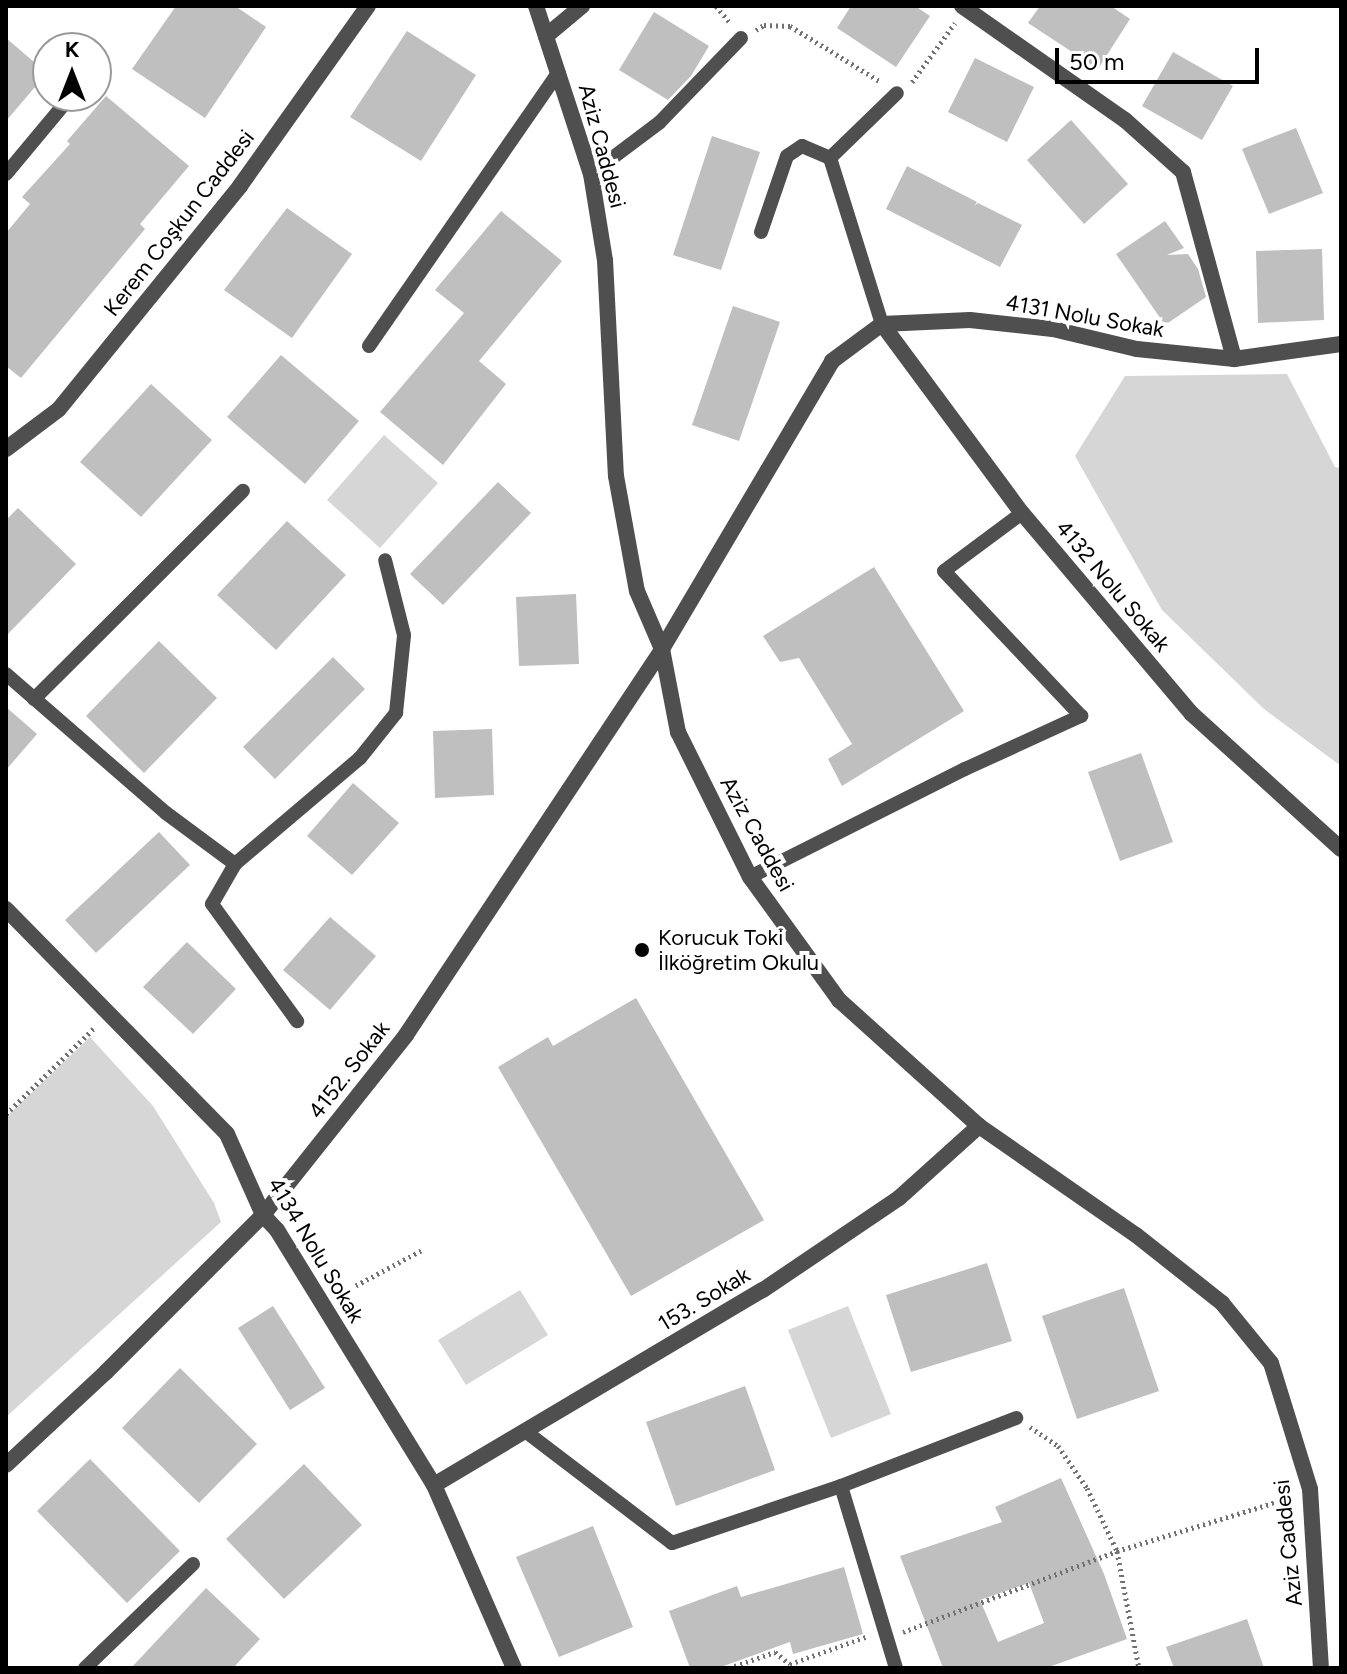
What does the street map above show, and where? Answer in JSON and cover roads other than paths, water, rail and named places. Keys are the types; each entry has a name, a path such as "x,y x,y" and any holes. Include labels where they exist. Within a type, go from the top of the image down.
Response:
{"street":[{"name":"Kerem Coşkun Caddesi","path":"6,449 59,409 79,385 240,186 368,6"},
{"name":"Aziz Caddesi","path":"536,6 591,174 605,260 616,476 637,591 662,649 678,732 750,877 839,1000 979,1126 1136,1235 1222,1303 1271,1363 1310,1489 1321,1668"},
{"path":"546,36 582,6"},
{"path":"964,7 1125,120 1183,172 1234,359"},
{"name":"4131 Nolu Sokak","path":"882,324 970,320 1053,329 1137,349 1234,359 1341,344"},
{"path":"662,649 832,361 882,324"},
{"name":"4132 Nolu Sokak","path":"882,324 1022,513 1192,714 1341,849"},
{"name":"4152. Sokak","path":"6,1465 106,1372 263,1215 406,1035 662,649"},
{"name":"4134 Nolu Sokak","path":"6,909 227,1134 263,1215 277,1230 434,1485 514,1668"},
{"name":"153. Sokak","path":"434,1485 775,1281 899,1198 979,1126"}],"lane":[{"path":"591,174 659,123 741,38"},
{"path":"369,346 559,72"},
{"path":"830,158 897,93"},
{"path":"6,174 58,112"},
{"path":"761,232 787,156 802,146 830,158 882,324"},
{"path":"34,699 243,491"},
{"path":"750,877 1081,716 944,571 1022,513"},
{"path":"297,1021 212,904 235,864 360,758 396,713 404,635 385,560"},
{"path":"6,674 166,813 235,864"},
{"path":"525,1431 672,1543 841,1486 1016,1418"},
{"path":"841,1486 896,1668"},
{"path":"85,1668 193,1564"}],"place":[{"name":"Korucuk Toki İlköğretim Okulu","path":"642,950"}]}
